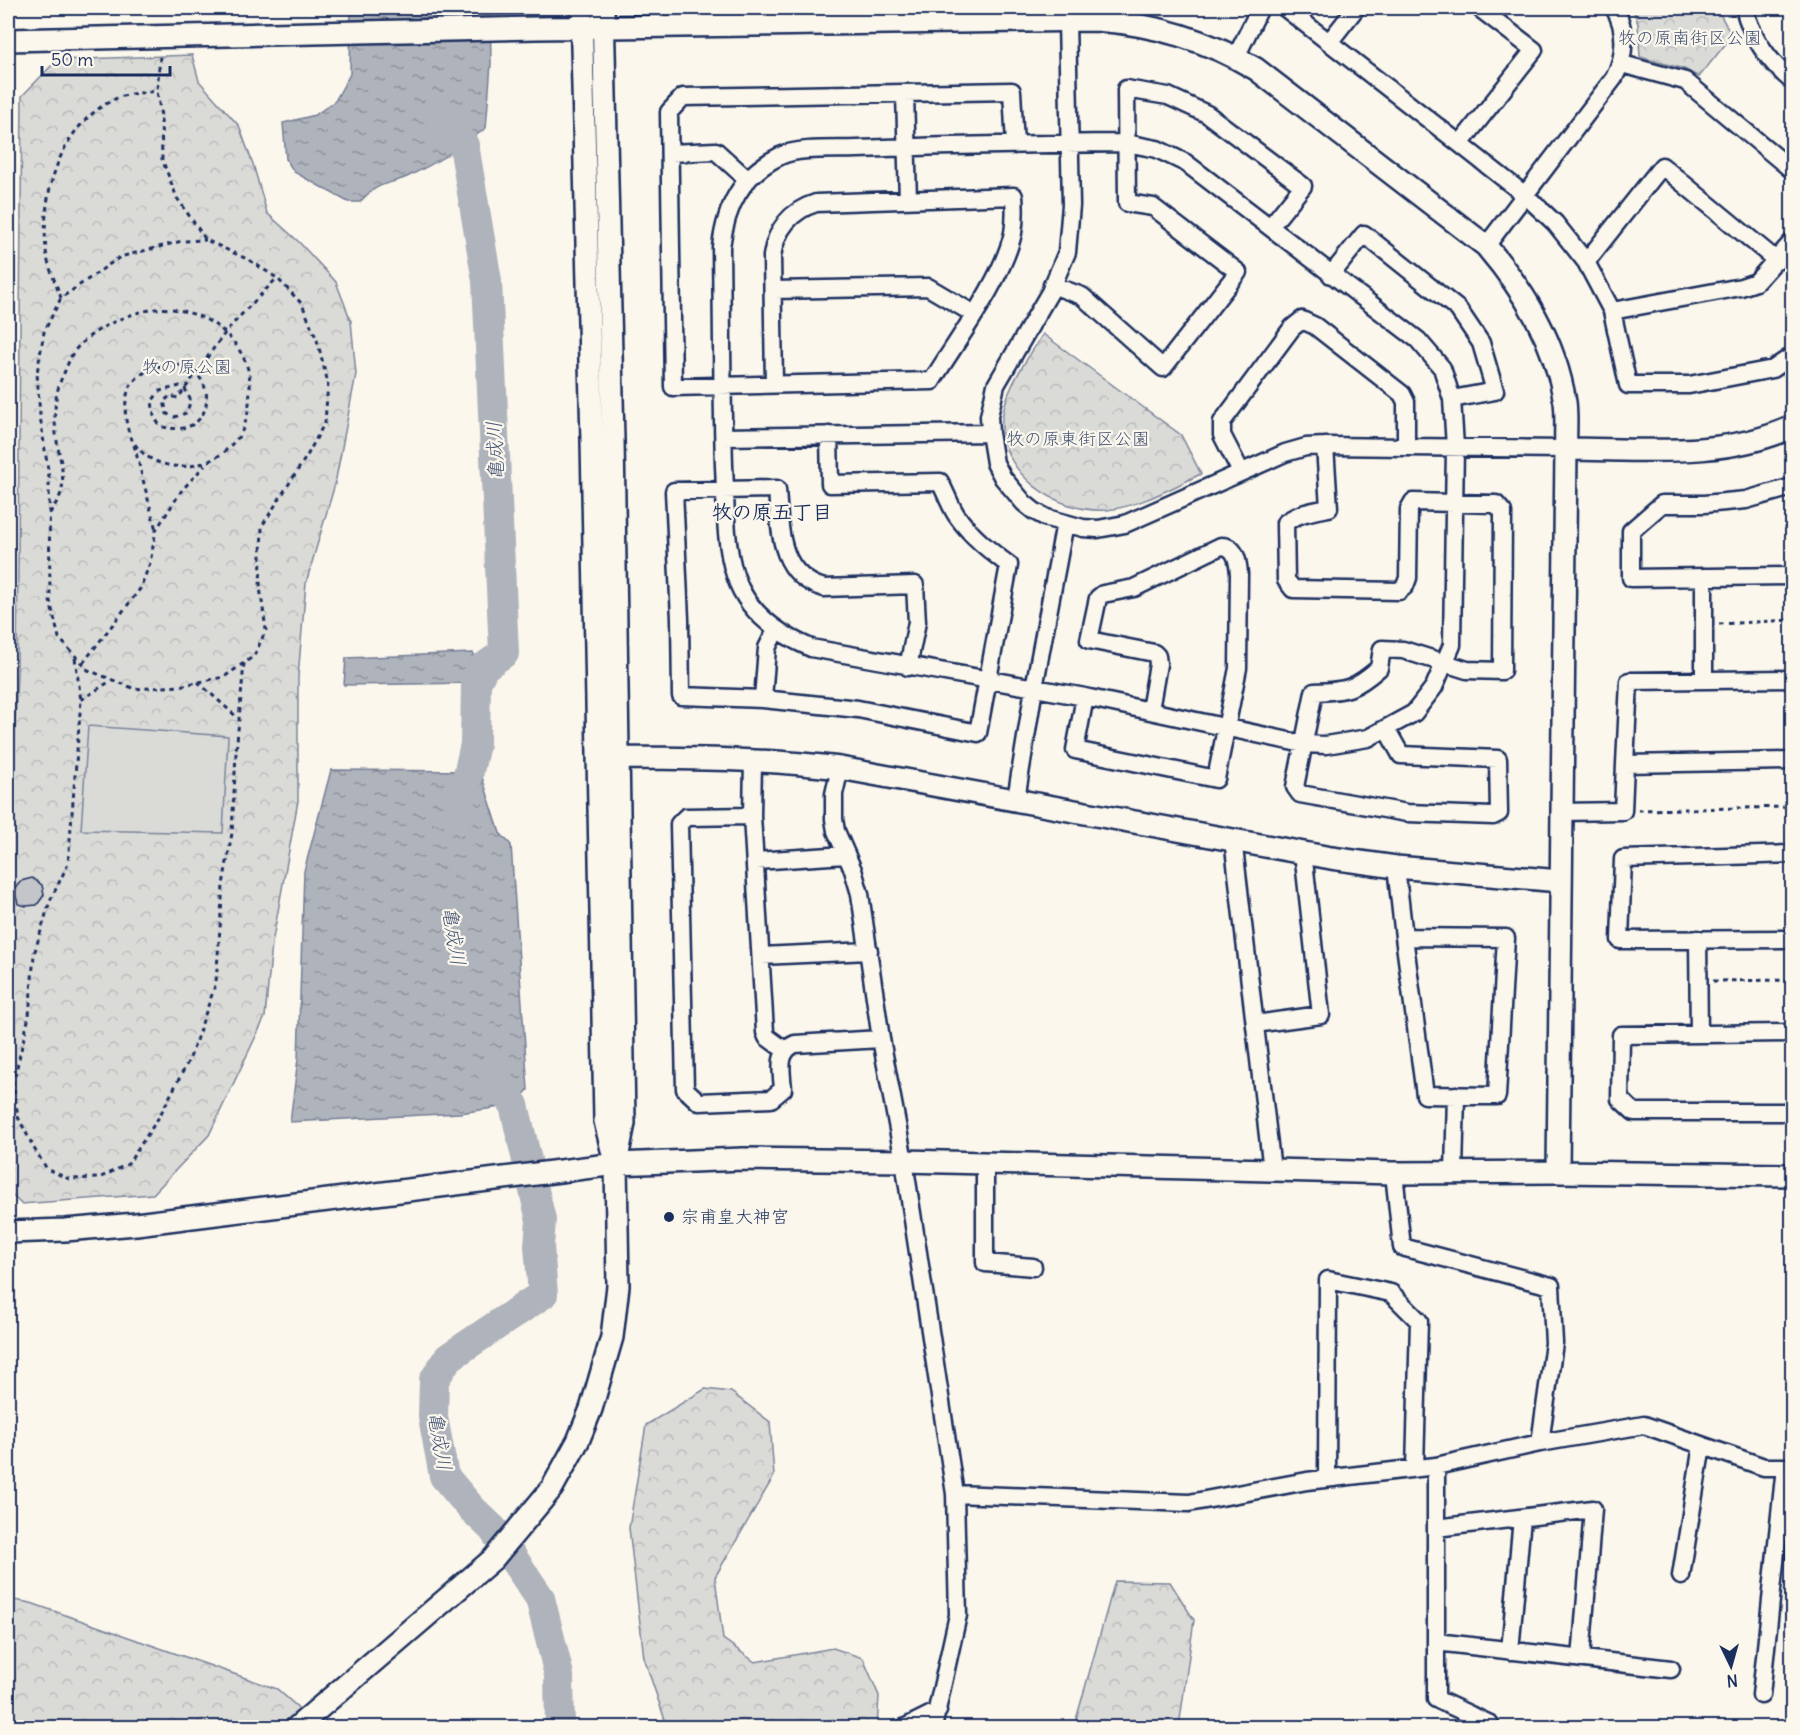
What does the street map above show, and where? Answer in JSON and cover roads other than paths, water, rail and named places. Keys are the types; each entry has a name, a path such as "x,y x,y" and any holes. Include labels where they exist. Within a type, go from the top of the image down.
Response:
{"street":[{"path":"1236,57 1260,8"},
{"path":"1285,8 1525,195 1555,223 1586,262 1612,311 1628,385 1689,385 1773,369 1792,356"},
{"path":"1330,41 1356,8"},
{"path":"1460,144 1534,50 1479,8"},
{"path":"1486,246 1614,78 1622,64 1623,38 1620,16 1614,8"},
{"path":"1744,8 1748,22 1762,49 1792,81"},
{"path":"296,1728 493,1559 552,1488 578,1441 591,1409 612,1337 618,1286 616,1164 624,1123 614,440 603,17"},
{"path":"8,40 537,28 581,18 603,17 1117,22 1161,29 1207,44 1256,69 1486,246 1515,282 1548,338 1558,371 1565,404 1566,448 1557,1172"},
{"path":"581,18 592,440 605,1121 616,1164"},
{"path":"1067,21 1071,205 1067,252 1052,285 996,385 989,416 995,463 1012,491 1034,511 1065,524 1083,528 1098,529 1125,525 1285,453 1306,447 1692,449 1744,443 1792,427"},
{"path":"1622,64 1685,81 1792,170"},
{"path":"1052,285 1082,296 1163,368 1238,272 1153,207 1127,203 1126,89 1168,96 1207,114 1303,186 1270,227"},
{"path":"774,384 772,256 776,237 788,219 796,212 816,203 1014,196 1015,218 1007,253 974,314 932,381 673,387 669,112 683,97 1012,91 1015,145"},
{"path":"905,94 908,200"},
{"path":"1126,143 1158,149 1186,163 1418,340 1442,368 1452,399 1455,447 1452,645 1434,687 1414,713 1387,730 1346,744 1303,744 1085,697 811,648 776,630 761,617 742,590 735,575 730,549 723,437 721,247 727,212 735,195 747,180 766,164 790,152 1069,144 1126,143"},
{"path":"670,153 716,151 747,180"},
{"path":"1586,262 1662,166 1777,261"},
{"path":"1331,275 1364,234 1458,309 1481,343 1495,391 1452,399"},
{"path":"1612,311 1741,287 1756,282 1792,242"},
{"path":"773,290 928,287 974,314"},
{"path":"1241,472 1222,435 1222,422 1292,328 1302,320 1315,326 1402,394 1406,402 1406,446"},
{"path":"723,437 990,433"},
{"path":"829,435 830,484 940,482 956,514 968,529 984,546 1009,564 978,733 858,709 763,699 681,696 674,492 777,489 781,542 792,565 812,585 824,588 915,585 917,622 908,667"},
{"path":"1325,446 1329,508 1294,516 1285,523 1286,580 1293,589 1398,591 1405,586 1408,578 1408,509 1413,502 1496,504 1503,512 1502,671 1467,670 1403,650 1382,649 1379,668 1359,685 1337,692 1314,692 1295,787 1300,794 1407,813 1492,816 1499,813 1498,759 1401,755 1387,730"},
{"path":"1792,487 1746,500 1662,504 1631,531 1630,578 1792,576"},
{"path":"1016,800 1034,688 1065,524"},
{"path":"1085,697 1075,750 1216,779 1238,668 1239,564 1232,549 1228,546 1221,546 1134,588 1098,597 1089,640 1154,653 1157,657 1158,664 1150,710"},
{"path":"1704,577 1704,679"},
{"path":"763,699 767,648 776,630"},
{"path":"1561,812 1623,811 1629,681 1792,679"},
{"path":"617,758 753,760 840,768 1233,840 1396,867 1560,881"},
{"path":"753,760 753,816 765,1032 767,1037 786,1051"},
{"path":"1625,764 1792,761"},
{"path":"840,768 834,794 834,819 836,831 853,870 860,894 881,1039 904,1161 955,1494 958,1615 933,1728"},
{"path":"753,816 686,817 679,824 685,1089 699,1102 771,1099 783,1089 781,1061 786,1051 795,1044 881,1039"},
{"path":"1233,840 1272,1170"},
{"path":"1255,1024 1321,1015 1303,852"},
{"path":"1792,854 1623,859 1620,940 1792,939"},
{"path":"756,861 845,855"},
{"path":"1396,867 1404,938 1425,1095 1497,1096 1506,938 1404,938"},
{"path":"1698,939 1700,1034"},
{"path":"761,956 869,951"},
{"path":"1792,1033 1621,1035 1620,1099 1634,1112 1792,1112"},
{"path":"1454,1172 1456,1095"},
{"path":"8,1232 136,1224 616,1164 743,1159 1394,1173 1557,1172 1792,1175"},
{"path":"985,1163 985,1263 1033,1267"},
{"path":"1394,1173 1401,1247 1551,1286 1554,1343 1540,1443"},
{"path":"1327,1478 1328,1280 1391,1293 1419,1321 1415,1468"},
{"path":"955,1494 1189,1503 1327,1478 1436,1466 1540,1443 1644,1425 1764,1467 1789,1467 1761,1695"},
{"path":"1681,1576 1702,1445"},
{"path":"1436,1466 1436,1699 1490,1724 1490,1728"},
{"path":"1436,1528 1593,1509 1581,1659"},
{"path":"1510,1651 1522,1518"},
{"path":"1436,1642 1671,1669"},
{"path":"904,1728 938,1710"}],"water":[{"path":"351,8 490,8 491,64 486,128 429,166 372,190 360,202 348,202 294,172 286,159 283,123 315,115 335,101 350,74"},
{"path":"473,653 484,667 476,683 344,685 346,658"},
{"path":"331,770 480,771 500,833 511,845 528,1090 514,1105 460,1113 290,1122 298,1059 304,871"}],"waterway":[{"name":"亀成川","path":"438,116 464,145 487,281 504,653 484,667 476,683 475,744 457,809"},
{"name":"亀成川","path":"492,1072 514,1105 541,1220 539,1246 543,1294 448,1358 434,1380 433,1417 444,1476 471,1508 493,1529 540,1598 559,1675 560,1728"}],"place":[{"name":"宗甫皇大神宮","path":"669,1217"}],"district":[{"name":"牧の原五丁目","path":"772,512"}],"park label":[{"name":"牧の原南街区公園","path":"1690,38"},
{"name":"牧の原公園","path":"187,367"},
{"name":"牧の原東街区公園","path":"1078,439"}]}
